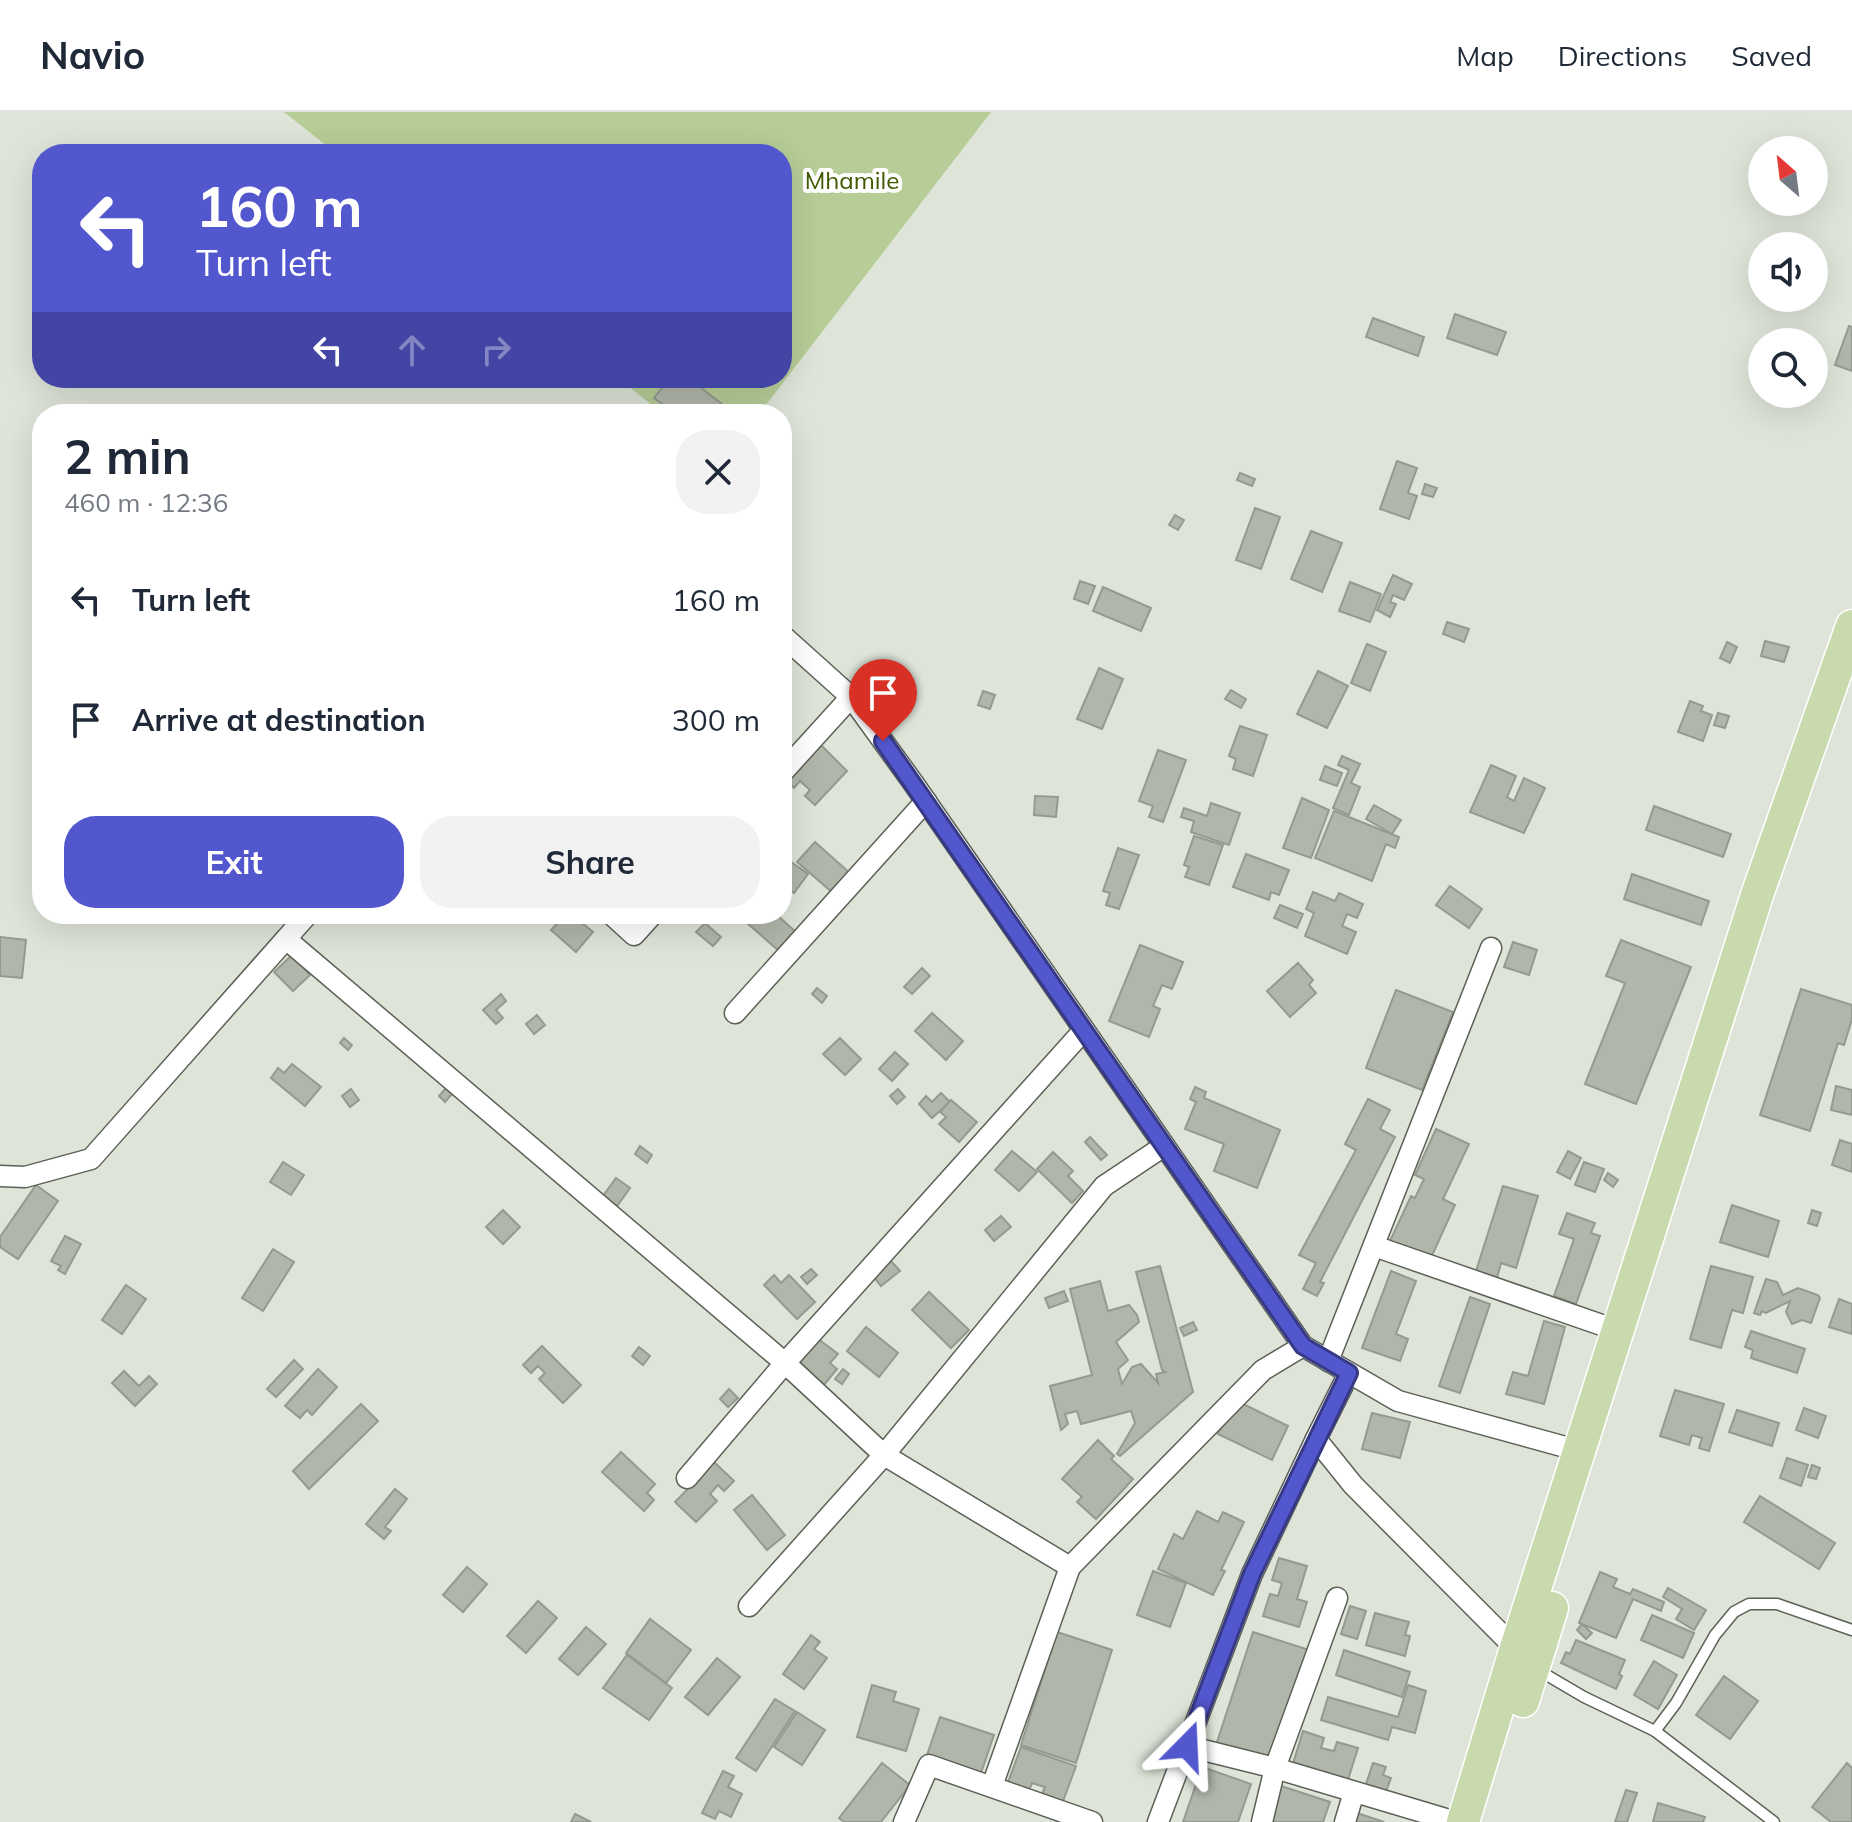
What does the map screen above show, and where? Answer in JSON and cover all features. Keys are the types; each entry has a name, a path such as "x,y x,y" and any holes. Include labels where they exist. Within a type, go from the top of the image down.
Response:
{"main road":[{"path":"1484,1822 1580,1451 1758,892 1852,626"},
{"path":"1463,1822 1524,1658 1828,737 1852,674"}],"street":[{"path":"792,644 851,697 1303,1346 1398,1401 1580,1451"},
{"path":"792,762 851,697"},
{"path":"735,1013 926,801"},
{"path":"0,1176 25,1177 91,1159 299,924"},
{"path":"622,924 634,935 644,924"},
{"path":"286,939 785,1363 884,1455 1070,1567"},
{"path":"1328,1361 1491,948"},
{"path":"687,1478 785,1363 1084,1030"},
{"path":"749,1606 884,1455 1104,1186 1164,1146"},
{"path":"1374,1246 1619,1331"},
{"path":"992,1786 1070,1567 1263,1370 1303,1346"},
{"path":"1158,1822 1252,1574 1349,1373"},
{"path":"1316,1439 1353,1485 1524,1658"},
{"path":"1262,1822 1275,1768 1337,1598"},
{"path":"1187,1746 1275,1768 1426,1818 1456,1822"},
{"path":"904,1822 929,1765 1092,1822"},
{"path":"1345,1822 1354,1792"}],"lane":[{"path":"1655,1731 1676,1703 1715,1635 1734,1612 1749,1604 1777,1604 1852,1630"},
{"path":"1524,1658 1584,1697 1655,1731 1774,1822"}],"green space":[{"name":"Mhamile","path":"284,112 991,112 792,371 792,144 324,144"},
{"name":"Mhamile","path":"630,388 779,388 767,404 650,404"}],"building":[{"path":"1455,314 1506,332 1497,355 1447,338"},
{"path":"1373,318 1424,337 1418,356 1366,337"},
{"path":"1849,326 1852,327 1852,371 1835,365"},
{"path":"662,388 701,388 722,404 662,404 654,398"},
{"path":"1397,461 1417,468 1408,493 1417,496 1409,519 1380,509"},
{"path":"1240,473 1255,479 1252,486 1237,480"},
{"path":"1425,484 1437,488 1433,497 1422,494"},
{"path":"1255,508 1280,517 1261,569 1236,560"},
{"path":"1175,515 1184,520 1178,530 1169,525"},
{"path":"1311,531 1342,543 1322,592 1291,579"},
{"path":"1393,575 1412,584 1404,600 1393,595 1390,602 1396,604 1390,617 1377,610"},
{"path":"1080,581 1095,586 1088,604 1074,599"},
{"path":"1350,582 1381,594 1370,622 1339,611"},
{"path":"1103,587 1151,608 1141,631 1093,611"},
{"path":"1447,622 1469,629 1464,642 1443,634"},
{"path":"1765,641 1789,647 1784,662 1761,656"},
{"path":"1727,642 1737,647 1730,663 1720,658"},
{"path":"1367,644 1386,652 1370,691 1351,683"},
{"path":"1099,668 1123,679 1102,729 1077,719"},
{"path":"1318,671 1348,686 1327,728 1297,714"},
{"path":"1231,690 1246,699 1241,708 1225,699"},
{"path":"983,691 995,695 990,709 978,705"},
{"path":"1690,701 1703,706 1701,711 1712,715 1703,741 1678,732"},
{"path":"1718,713 1729,716 1725,728 1714,725"},
{"path":"1240,726 1267,735 1253,776 1233,769 1236,759 1229,756"},
{"path":"817,741 847,771 815,805 805,796 810,790 800,781 794,788 792,786 792,766"},
{"path":"1158,750 1186,760 1163,822 1149,817 1153,806 1139,801"},
{"path":"1342,756 1360,764 1351,783 1360,787 1349,815 1333,808 1349,770 1338,765"},
{"path":"1491,765 1516,776 1507,797 1514,801 1524,778 1545,788 1524,833 1470,812"},
{"path":"1325,766 1342,773 1337,786 1320,780"},
{"path":"1035,796 1058,797 1056,817 1034,815"},
{"path":"1302,798 1329,810 1311,858 1283,848"},
{"path":"1211,803 1240,813 1229,845 1191,832 1194,821 1181,817 1184,808 1207,816"},
{"path":"1374,805 1401,820 1392,834 1366,819"},
{"path":"1654,806 1731,834 1723,857 1646,830"},
{"path":"1334,811 1399,837 1395,848 1386,844 1372,881 1315,858"},
{"path":"1194,836 1223,845 1209,885 1185,877 1189,867 1184,865"},
{"path":"815,842 851,874 833,893 797,862"},
{"path":"1118,848 1139,855 1119,909 1106,905 1110,893 1103,891"},
{"path":"1246,854 1289,870 1279,895 1271,892 1269,900 1233,887"},
{"path":"792,863 808,874 794,893 792,891"},
{"path":"1632,874 1709,901 1701,925 1624,899"},
{"path":"1450,886 1482,909 1469,928 1436,905"},
{"path":"1313,892 1335,901 1339,893 1363,904 1357,918 1347,914 1342,926 1356,932 1347,954 1305,936 1314,913 1306,909"},
{"path":"1280,905 1303,914 1297,928 1274,918"},
{"path":"557,924 583,924 593,932 576,952 551,930"},
{"path":"706,924 721,937 713,946 696,932"},
{"path":"748,924 787,924 797,933 780,952"},
{"path":"0,937 26,940 22,978 0,976"},
{"path":"1621,940 1691,967 1636,1104 1585,1084 1625,983 1606,976"},
{"path":"1513,942 1537,950 1529,975 1504,967"},
{"path":"1140,945 1183,962 1172,989 1162,985 1153,1006 1160,1009 1149,1037 1109,1021"},
{"path":"292,955 310,975 293,991 274,972"},
{"path":"1298,963 1313,980 1309,985 1316,993 1290,1017 1267,991"},
{"path":"922,968 930,976 912,994 904,987"},
{"path":"817,988 827,996 822,1003 812,994"},
{"path":"1801,989 1852,1005 1852,1019 1844,1045 1838,1043 1810,1131 1760,1115"},
{"path":"1396,990 1453,1012 1422,1090 1366,1068"},
{"path":"501,994 506,1001 496,1010 503,1018 496,1024 483,1010"},
{"path":"932,1013 963,1041 946,1060 915,1031"},
{"path":"537,1015 545,1025 534,1034 526,1024"},
{"path":"344,1038 352,1045 348,1050 340,1043"},
{"path":"840,1038 861,1059 845,1075 823,1054"},
{"path":"895,1052 908,1064 892,1081 879,1069"},
{"path":"292,1064 321,1087 305,1106 271,1078 278,1068 284,1073"},
{"path":"1836,1086 1852,1090 1852,1115 1831,1110"},
{"path":"1195,1087 1206,1092 1204,1098 1280,1130 1257,1188 1214,1171 1224,1144 1185,1129 1196,1102 1190,1099"},
{"path":"446,1088 452,1094 445,1102 439,1096"},
{"path":"351,1089 359,1100 350,1107 342,1096"},
{"path":"898,1089 905,1097 897,1104 890,1096"},
{"path":"941,1093 950,1102 932,1118 919,1104 926,1096 932,1102"},
{"path":"1368,1099 1390,1110 1380,1129 1395,1137 1320,1282 1324,1283 1317,1296 1303,1289 1316,1263 1299,1255 1356,1150 1345,1144"},
{"path":"951,1100 977,1122 959,1142 939,1124 946,1117 940,1112"},
{"path":"1436,1129 1469,1144 1443,1199 1455,1205 1430,1260 1390,1241 1411,1196 1415,1198 1424,1179 1415,1175"},
{"path":"1090,1137 1107,1155 1101,1160 1085,1142"},
{"path":"1840,1140 1852,1144 1852,1172 1832,1165"},
{"path":"640,1146 652,1155 647,1163 635,1154"},
{"path":"1012,1151 1037,1172 1019,1191 995,1170"},
{"path":"1568,1151 1581,1158 1570,1179 1557,1172"},
{"path":"1053,1152 1073,1171 1068,1176 1083,1191 1072,1203 1037,1169"},
{"path":"283,1162 304,1175 291,1195 270,1182"},
{"path":"1584,1162 1604,1169 1595,1192 1575,1185"},
{"path":"1608,1173 1618,1180 1613,1187 1604,1180"},
{"path":"616,1178 630,1188 617,1206 603,1196"},
{"path":"36,1185 58,1201 18,1259 0,1247 0,1237"},
{"path":"1503,1186 1538,1196 1516,1268 1501,1263 1497,1278 1476,1271"},
{"path":"1732,1205 1779,1221 1768,1257 1720,1242"},
{"path":"503,1210 520,1227 503,1244 486,1227"},
{"path":"1812,1210 1821,1213 1817,1226 1808,1223"},
{"path":"1567,1213 1595,1223 1591,1233 1600,1236 1576,1304 1554,1296 1574,1239 1559,1234"},
{"path":"1001,1216 1011,1227 994,1241 985,1230"},
{"path":"65,1236 81,1244 65,1274 58,1270 61,1266 51,1261"},
{"path":"273,1249 294,1262 263,1311 242,1298"},
{"path":"890,1260 900,1271 881,1286 872,1275"},
{"path":"1160,1266 1193,1392 1120,1456 1117,1454 1135,1423 1131,1411 1081,1424 1077,1411 1065,1414 1068,1424 1061,1430 1050,1386 1092,1375 1070,1289 1100,1281 1108,1311 1129,1305 1139,1322 1116,1342 1128,1360 1118,1369 1122,1384 1132,1367 1141,1364 1158,1383 1156,1374 1165,1372 1136,1272"},
{"path":"1711,1266 1753,1277 1743,1313 1732,1310 1721,1348 1690,1339"},
{"path":"811,1269 817,1275 807,1284 801,1277"},
{"path":"1391,1271 1416,1281 1396,1334 1408,1339 1400,1361 1362,1348"},
{"path":"774,1275 781,1283 789,1275 815,1302 797,1319 764,1285"},
{"path":"1766,1279 1777,1282 1783,1295 1798,1288 1818,1295 1820,1298 1811,1323 1802,1320 1792,1324 1786,1312 1790,1301 1766,1313 1762,1311 1760,1315 1754,1313"},
{"path":"126,1285 146,1299 122,1334 102,1320"},
{"path":"1064,1291 1068,1301 1049,1308 1045,1298"},
{"path":"929,1292 969,1330 951,1348 912,1310"},
{"path":"1470,1297 1490,1304 1460,1393 1439,1386"},
{"path":"1839,1299 1852,1304 1852,1334 1829,1327"},
{"path":"1544,1321 1565,1327 1544,1404 1506,1394 1513,1372 1528,1376"},
{"path":"1193,1322 1197,1330 1184,1336 1180,1328"},
{"path":"866,1327 898,1353 879,1377 847,1351"},
{"path":"1751,1331 1805,1349 1797,1373 1751,1358 1753,1350 1745,1347"},
{"path":"817,1338 838,1354 830,1363 837,1369 823,1386 796,1365"},
{"path":"542,1346 581,1385 563,1403 539,1379 545,1373 538,1366 531,1373 523,1365"},
{"path":"639,1347 650,1356 643,1365 632,1356"},
{"path":"294,1360 303,1369 276,1397 267,1389"},
{"path":"318,1369 337,1387 312,1415 307,1410 300,1418 285,1406"},
{"path":"843,1369 849,1374 842,1384 835,1379"},
{"path":"124,1371 139,1386 149,1376 157,1384 135,1406 112,1383"},
{"path":"729,1389 738,1398 728,1407 720,1399"},
{"path":"1675,1390 1724,1404 1709,1451 1699,1448 1702,1438 1692,1435 1689,1445 1660,1436"},
{"path":"1235,1400 1288,1426 1272,1460 1218,1434"},
{"path":"361,1404 378,1421 309,1489 293,1471"},
{"path":"1804,1408 1826,1416 1818,1438 1796,1430"},
{"path":"1737,1410 1779,1423 1772,1446 1729,1432"},
{"path":"1372,1413 1410,1422 1400,1458 1362,1449"},
{"path":"1098,1440 1114,1456 1111,1459 1133,1479 1096,1519 1077,1502 1082,1497 1062,1479"},
{"path":"621,1452 655,1484 647,1493 654,1500 644,1511 602,1472"},
{"path":"1787,1458 1808,1465 1801,1486 1780,1478"},
{"path":"714,1462 734,1481 724,1491 718,1485 710,1494 717,1501 696,1522 675,1502"},
{"path":"1812,1465 1820,1468 1816,1479 1808,1477"},
{"path":"395,1489 407,1499 385,1527 391,1531 384,1539 366,1524"},
{"path":"752,1495 785,1535 767,1550 734,1510"},
{"path":"1760,1496 1835,1543 1819,1569 1744,1522"},
{"path":"1197,1511 1218,1522 1223,1512 1244,1522 1221,1570 1225,1571 1213,1595 1158,1569 1174,1534 1183,1539"},
{"path":"1279,1558 1307,1566 1297,1599 1307,1602 1299,1627 1263,1616 1270,1594 1278,1596 1282,1583 1272,1580"},
{"path":"467,1567 487,1584 463,1612 443,1595"},
{"path":"1153,1571 1186,1583 1170,1627 1137,1615"},
{"path":"1600,1572 1617,1579 1613,1587 1630,1594 1633,1589 1664,1602 1661,1611 1633,1599 1616,1638 1579,1623"},
{"path":"1668,1588 1706,1610 1694,1630 1676,1619 1682,1609 1663,1597"},
{"path":"538,1601 557,1618 526,1653 507,1636"},
{"path":"1350,1606 1366,1611 1357,1639 1341,1634"},
{"path":"1375,1613 1409,1622 1405,1635 1410,1636 1405,1656 1366,1645"},
{"path":"1652,1615 1694,1633 1683,1658 1641,1640"},
{"path":"650,1619 691,1650 666,1683 626,1653"},
{"path":"1582,1624 1592,1633 1586,1639 1577,1630"},
{"path":"586,1627 606,1644 578,1675 559,1659"},
{"path":"1057,1632 1112,1650 1076,1763 1021,1745"},
{"path":"1253,1632 1309,1650 1272,1763 1216,1745"},
{"path":"811,1635 820,1642 814,1649 827,1658 804,1689 783,1674"},
{"path":"1576,1640 1625,1660 1616,1689 1561,1663 1566,1652 1570,1654"},
{"path":"1344,1650 1410,1672 1402,1697 1336,1675"},
{"path":"627,1655 672,1688 649,1720 603,1688"},
{"path":"717,1658 740,1677 708,1715 685,1697"},
{"path":"1654,1661 1677,1675 1658,1709 1634,1695"},
{"path":"1724,1676 1758,1701 1730,1739 1696,1715"},
{"path":"872,1685 896,1692 893,1701 919,1709 906,1751 857,1737"},
{"path":"1408,1685 1426,1691 1415,1733 1392,1727 1388,1740 1321,1720 1328,1697 1398,1717"},
{"path":"775,1699 795,1711 756,1771 736,1758"},
{"path":"797,1712 825,1730 802,1765 774,1747"},
{"path":"940,1717 994,1735 980,1776 926,1758"},
{"path":"1303,1731 1324,1738 1321,1748 1334,1751 1337,1742 1358,1748 1346,1786 1291,1770"},
{"path":"1021,1747 1076,1766 1062,1804 1041,1796 1045,1787 1032,1783 1028,1793 1007,1785"},
{"path":"882,1763 910,1785 881,1822 844,1822 839,1818"},
{"path":"1373,1763 1386,1767 1383,1775 1391,1778 1383,1800 1363,1793"},
{"path":"1847,1763 1852,1768 1852,1822 1831,1822 1812,1807"},
{"path":"1202,1767 1251,1784 1238,1822 1183,1822"},
{"path":"723,1771 734,1776 728,1787 742,1794 731,1817 719,1811 715,1819 702,1813"},
{"path":"1281,1786 1330,1802 1323,1822 1268,1822"},
{"path":"1626,1790 1637,1793 1627,1822 1615,1822"},
{"path":"1658,1803 1705,1817 1703,1822 1653,1822"},
{"path":"1357,1813 1384,1822 1354,1822"},
{"path":"575,1814 591,1822 571,1822"}],"route":[{"path":"883,741 1303,1346 1349,1373 1252,1574 1187,1746"}]}
